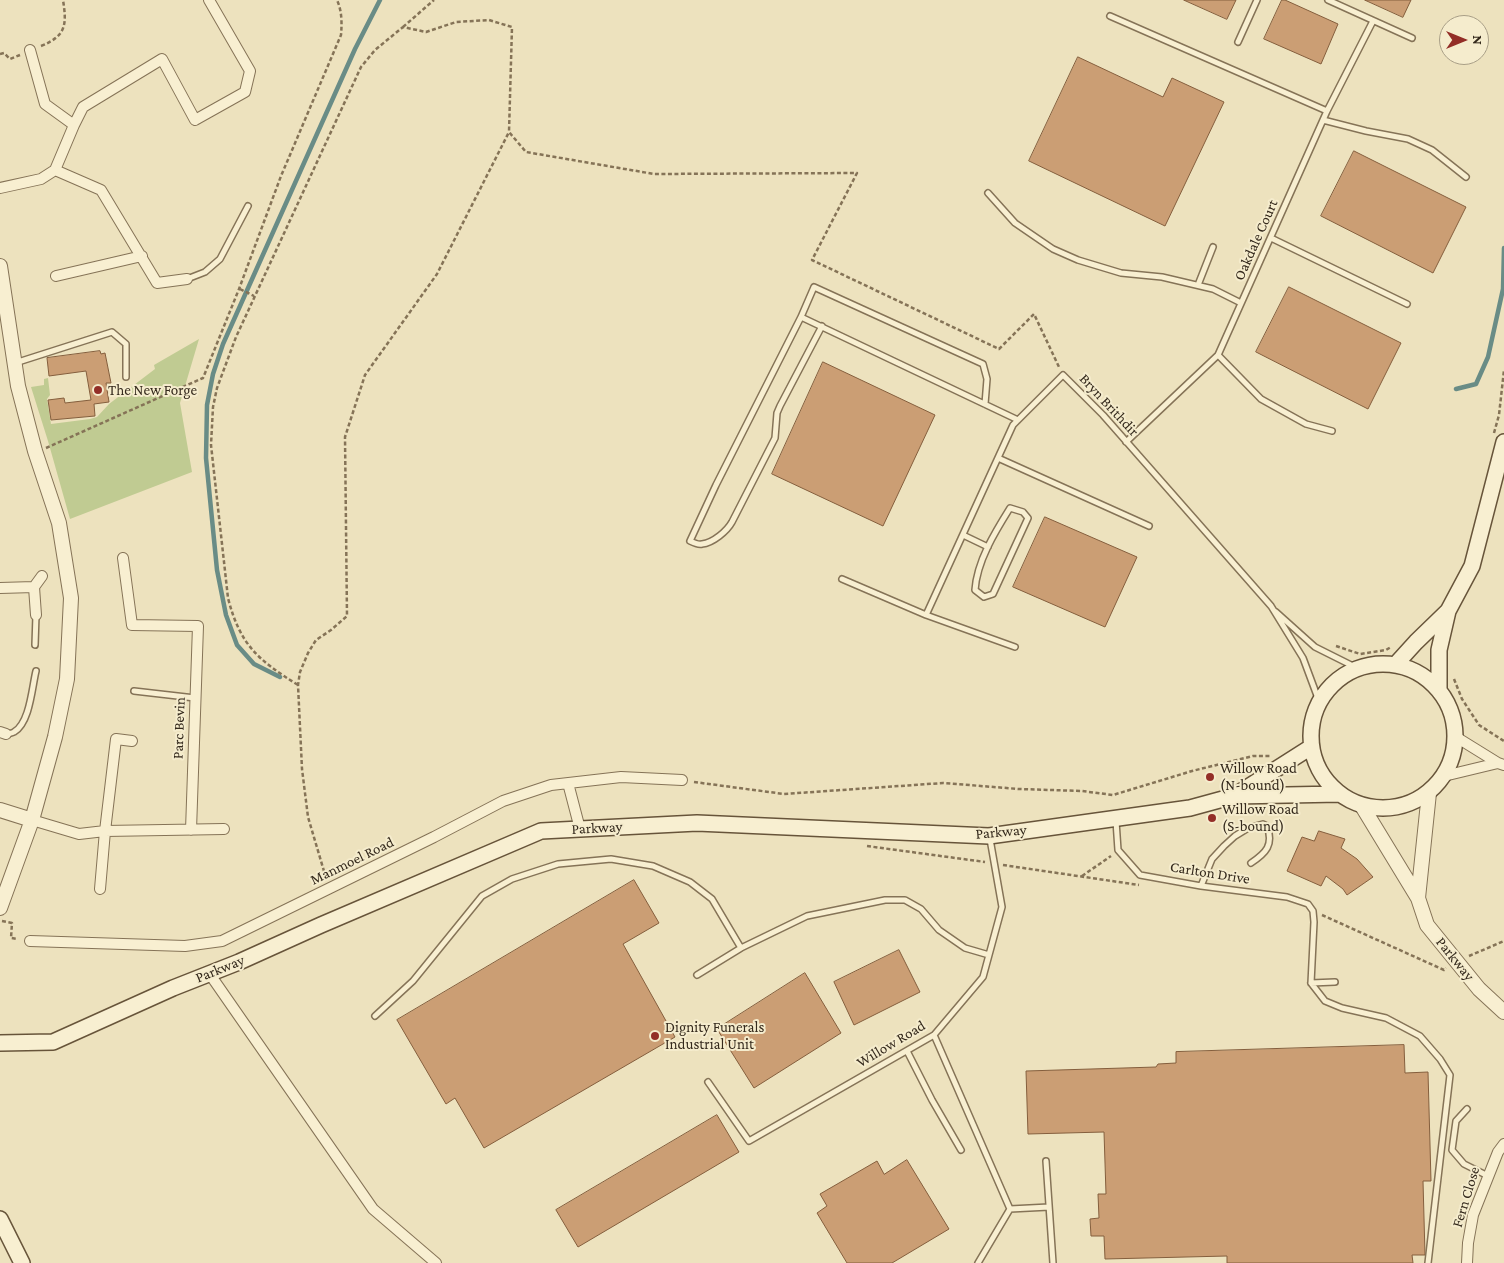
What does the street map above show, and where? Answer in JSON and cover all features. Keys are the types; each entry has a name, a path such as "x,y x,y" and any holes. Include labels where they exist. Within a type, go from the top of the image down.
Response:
{"main road":[{"path":"1439,689 1439,650 1448,611 1472,566 1499,438"},
{"path":"1396,664 1448,611"},
{"path":"1376,663 1396,664 1412,669 1427,677 1439,689 1448,703 1454,720 1456,737 1453,757 1444,776 1429,793 1408,804 1385,809 1362,806 1350,801 1326,781 1316,765 1311,747 1312,723 1319,701 1329,687 1342,676 1357,668 1376,663"},
{"path":"1234,796 1311,747"},
{"path":"1234,796 1340,794"},
{"name":"Parkway","path":"0,1043 53,1042 541,831 697,823 989,836 1190,808 1234,796"},
{"path":"0,1219 22,1263"}],"street":[{"path":"0,188 41,179 54,170 74,125 84,108 162,59 195,120 245,92 250,71 209,0"},
{"path":"30,50 45,104 74,125"},
{"path":"54,170 101,190 157,283 187,279"},
{"path":"56,276 142,256"},
{"path":"0,266 18,386 35,451 59,523 71,598 66,679 55,737 32,820 0,908"},
{"name":"Parc Bevin","path":"123,558 132,625 198,626 191,830"},
{"path":"36,615 34,586 42,576"},
{"path":"0,588 34,586"},
{"path":"1456,737 1501,764"},
{"path":"100,889 104,832 116,739 132,741"},
{"path":"1444,776 1501,764"},
{"name":"Manmoel Road","path":"30,941 184,946 222,941 503,801 551,785 568,783 620,777 682,780"},
{"path":"568,783 580,829"},
{"path":"1418,898 1429,793"},
{"name":"Parkway","path":"1362,806 1418,898 1428,925 1480,989 1504,1012"},
{"path":"0,810 79,834 224,829"},
{"path":"209,973 373,1209 436,1263"},
{"name":"Fern Close","path":"1467,1263 1468,1242 1473,1215 1498,1152 1504,1144"}],"lane":[{"path":"1238,42 1257,0"},
{"path":"1328,0 1412,38"},
{"path":"1110,16 1327,111"},
{"name":"Oakdale Court","path":"1126,442 1218,355 1327,111 1373,21"},
{"path":"1323,120 1408,139 1432,150 1466,177"},
{"path":"988,193 1014,223 1053,249 1078,260 1121,273 1162,277 1198,285 1213,289 1241,303"},
{"path":"187,279 205,272 220,260 248,206"},
{"path":"1271,238 1407,304"},
{"path":"1198,285 1213,247"},
{"path":"822,326 780,406 777,413 775,438 732,522 726,530 705,544 696,544 690,541 814,287 983,364 987,379 985,404"},
{"path":"801,317 1018,420"},
{"path":"14,363 112,332 126,344 126,377"},
{"path":"1218,355 1261,399 1306,424 1332,431"},
{"name":"Bryn Brithdir","path":"926,615 1013,425 1063,375 1103,415 1271,606 1303,658 1319,701"},
{"path":"998,458 1149,526"},
{"path":"1010,508 1023,512 1028,518 1017,542 993,594 984,597 975,590 976,580 988,548 1010,508"},
{"path":"963,534 988,548"},
{"path":"842,579 926,615 1015,647"},
{"path":"1271,606 1315,647 1357,668"},
{"path":"35,645 36,615"},
{"path":"3,733 14,732 21,724 28,710 36,671"},
{"path":"134,691 196,698"},
{"path":"1116,818 1118,850"},
{"path":"1201,886 1212,859 1224,846 1248,828 1263,824 1267,826 1269,832 1269,848 1262,856 1251,863"},
{"name":"Willow Road","path":"708,1082 749,1141 934,1035 983,977 1002,907 989,836"},
{"name":"Carlton Drive","path":"1118,850 1140,875 1201,886 1287,897 1308,904 1313,911"},
{"path":"375,1016 414,981 482,896 512,878 558,864 612,859 653,866 690,882 712,899 741,948"},
{"path":"697,975 741,948 807,916 885,900 905,900 921,909 939,930 964,948 989,955"},
{"path":"1313,911 1314,934 1311,983 1325,1001 1342,1008 1386,1018 1420,1036 1440,1059 1450,1075 1428,1263"},
{"path":"1311,983 1335,982"},
{"path":"934,1035 1010,1208"},
{"path":"907,1051 932,1100 961,1150"},
{"path":"1467,1109 1456,1121 1452,1150 1464,1164 1488,1176"},
{"path":"1046,1161 1053,1263"},
{"path":"1010,1208 1049,1207"},
{"path":"978,1263 1010,1208"}],"path":[{"path":"0,54 4,53 10,58 53,41 60,35 66,20 63,0"},
{"path":"35,451 54,445 203,378 239,289 281,176 341,35 342,23 340,6 337,0"},
{"path":"298,686 270,668 258,657 248,646 233,615 228,598 211,445 213,407 217,388 236,337 361,67 375,50 434,0"},
{"path":"329,889 308,817 302,769 298,686 300,672 316,640 347,616 345,437 365,375 436,274 509,132 512,28 489,20 456,22 426,32 403,27"},
{"path":"509,132 526,152 654,174 857,173 812,260 999,349 1034,314 1063,375"},
{"path":"239,289 254,296"},
{"path":"1499,438 1499,415 1504,370"},
{"path":"1330,643 1360,654 1386,650 1394,645"},
{"path":"1453,678 1462,699 1479,725 1504,741"},
{"path":"682,780 784,794 943,783 1019,789 1082,791 1113,796 1192,771 1252,756 1297,756"},
{"path":"1081,876 1118,850"},
{"path":"994,863 1143,886"},
{"path":"1313,911 1444,970 1457,961 1504,941"},
{"path":"0,921 12,924 11,938"}],"green space":[{"path":"199,339 180,403 192,472 70,519 31,387 44,385 44,379 48,378 50,395 47,399 51,424 97,417 109,404 155,369 154,365"}],"building":[{"path":"1184,0 1236,0 1227,19"},
{"path":"1282,0 1338,24 1321,64 1264,39"},
{"path":"1365,0 1411,0 1403,17"},
{"path":"1078,57 1163,97 1172,78 1224,102 1165,226 1029,161"},
{"path":"1354,151 1466,207 1433,273 1321,216"},
{"path":"1289,287 1401,343 1368,409 1256,352"},
{"name":"The New Forge","path":"100,351 101,354 105,353 111,383 106,383 109,402 94,404 95,416 51,420 48,400 64,398 65,403 91,400 86,371 49,376 47,358"},
{"path":"823,362 935,415 883,526 772,474"},
{"path":"1045,517 1137,557 1105,627 1013,587"},
{"path":"1319,831 1345,839 1341,848 1357,859 1373,877 1347,895 1343,889 1326,876 1321,886 1287,871 1302,837 1314,841"},
{"path":"634,880 659,923 623,944 675,1037 484,1148 455,1098 446,1104 397,1020"},
{"path":"899,950 920,992 854,1025 834,982"},
{"path":"805,973 841,1033 754,1088 717,1029"},
{"path":"1404,1045 1405,1073 1428,1072 1431,1181 1423,1181 1425,1255 1412,1255 1413,1263 1227,1263 1227,1256 1105,1259 1104,1236 1091,1236 1090,1219 1099,1218 1098,1194 1106,1194 1104,1132 1028,1134 1026,1071 1156,1067 1158,1064 1176,1063 1176,1052"},
{"path":"717,1115 739,1152 578,1247 556,1210"},
{"path":"907,1160 949,1229 892,1263 847,1263 817,1213 827,1206 820,1194 877,1161 884,1174"}],"waterway":[{"path":"280,677 254,664 237,645 226,615 217,570 206,458 207,405 213,374 223,344 355,49 380,0"},
{"path":"1456,389 1476,384 1488,357 1503,289 1504,248"}],"place":[{"name":"The New Forge","path":"98,390"},
{"name":"Willow Road (N-bound)","path":"1210,777"},
{"name":"Willow Road (S-bound)","path":"1212,818"},
{"name":"Dignity Funerals Industrial Unit","path":"655,1036"}]}
